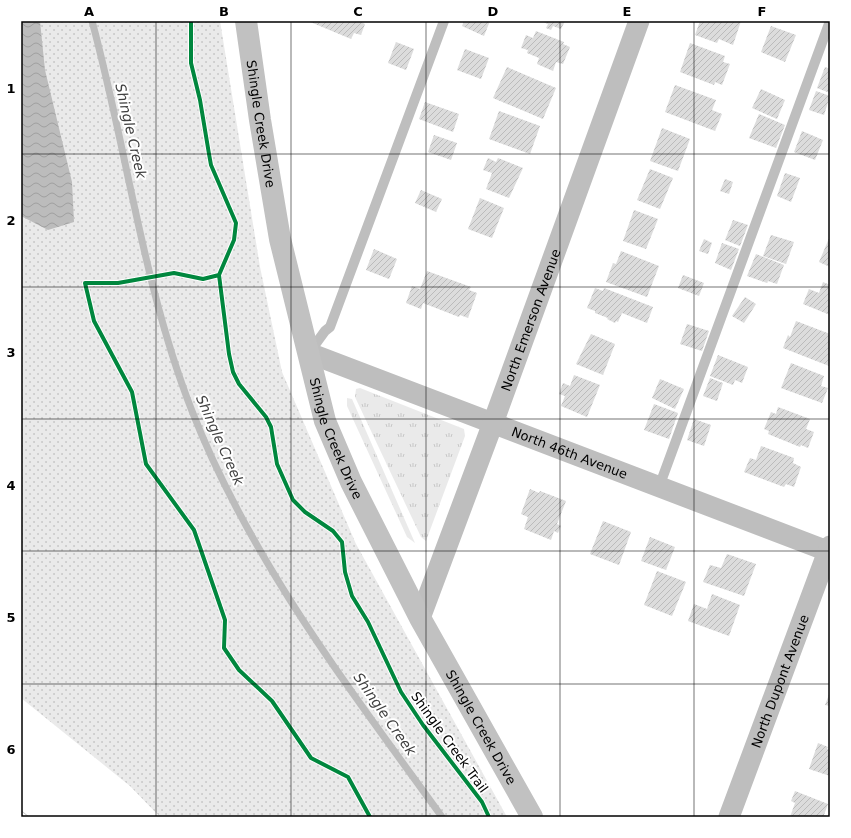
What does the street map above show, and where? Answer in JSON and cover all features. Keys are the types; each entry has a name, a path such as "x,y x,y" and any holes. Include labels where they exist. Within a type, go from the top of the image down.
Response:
{"street":[{"name":"Shingle Creek Drive","path":"246,21 260,120 280,239 325,420 348,475 420,618 532,817"},
{"name":"North Emerson Avenue","path":"420,618 493,423 639,21"},
{"name":"North 46th Avenue","path":"308,353 829,550"},
{"name":"North Dupont Avenue","path":"729,817 829,550"}],"lane":[{"path":"308,353 325,331 330,327 444,21"},
{"path":"659,487 830,21"}],"green space":[{"path":"21,21 220,21 260,267 282,372 356,544 507,817 160,817 130,786 21,698"},
{"path":"360,388 464,429 465,436 426,541 421,537 355,397 356,389"},
{"path":"347,398 352,399 415,543 407,537 347,406"}],"water":[{"path":"21,21 40,21 45,70 72,182 74,222 48,230 21,216"}],"building":[{"path":"308,21 359,21 365,24 361,35 354,33 351,39"},
{"path":"464,21 490,21 484,36 462,26"},
{"path":"541,21 565,21 561,29 553,26 551,30 546,28 548,24"},
{"path":"700,21 741,21 733,45 719,39 717,43 695,35"},
{"path":"771,26 796,35 785,62 761,52"},
{"path":"536,31 564,42 563,44 570,47 563,64 556,62 553,71 537,64 539,58 527,53 528,50 521,48 526,35 533,38"},
{"path":"396,42 414,49 406,70 388,63"},
{"path":"690,43 725,56 723,62 730,64 722,85 715,82 714,85 680,72"},
{"path":"465,49 489,58 481,79 457,70"},
{"path":"507,67 556,88 543,119 493,98"},
{"path":"825,67 830,69 830,93 817,88"},
{"path":"675,85 716,100 712,110 722,114 715,131 665,112"},
{"path":"761,89 785,100 777,119 752,108"},
{"path":"816,91 830,96 824,115 809,110"},
{"path":"425,102 459,114 453,132 419,119"},
{"path":"499,111 540,126 530,154 489,139"},
{"path":"759,114 785,125 776,148 749,138"},
{"path":"662,128 690,139 678,171 650,161"},
{"path":"802,131 823,140 815,160 794,152"},
{"path":"434,135 457,143 451,160 428,152"},
{"path":"488,158 496,162 498,158 523,168 509,198 486,189 492,173 483,170"},
{"path":"650,169 673,178 660,209 637,200"},
{"path":"785,173 800,178 791,202 777,196"},
{"path":"725,179 733,182 729,194 720,191"},
{"path":"421,190 442,199 436,212 415,203"},
{"path":"480,198 504,208 492,238 468,229"},
{"path":"634,210 658,219 646,249 623,241"},
{"path":"733,220 748,225 740,246 725,240"},
{"path":"771,235 794,242 786,264 763,256"},
{"path":"830,236 830,267 819,262"},
{"path":"704,239 712,243 708,254 699,251"},
{"path":"722,243 739,249 731,270 715,263"},
{"path":"374,249 397,259 389,279 366,270"},
{"path":"621,251 659,266 647,297 606,282 613,263 616,264"},
{"path":"756,254 784,265 777,284 768,281 767,283 747,276"},
{"path":"427,271 471,287 469,290 477,293 468,318 460,315 459,317 423,303 421,309 406,303 412,286 420,289"},
{"path":"683,275 704,283 699,296 678,288"},
{"path":"823,282 830,285 830,315 803,304 809,289 819,293"},
{"path":"595,288 603,291 604,288 653,307 647,323 622,313 618,322 616,321 615,323 587,308"},
{"path":"745,297 756,304 744,323 732,316"},
{"path":"796,321 830,334 829,366 783,348 788,335 790,337"},
{"path":"687,324 709,331 702,351 680,344"},
{"path":"591,334 615,344 603,375 576,364"},
{"path":"718,355 748,367 742,383 735,380 733,385 710,376"},
{"path":"791,363 824,376 821,386 828,388 822,403 781,388"},
{"path":"574,375 600,385 587,417 561,406 565,396 559,394 563,383 570,386"},
{"path":"710,378 723,383 717,401 703,396"},
{"path":"660,379 684,389 675,409 652,398"},
{"path":"654,404 678,413 669,439 644,430"},
{"path":"778,407 810,419 806,429 814,432 808,448 801,445 800,447 768,434 769,431 764,429 771,412 776,414"},
{"path":"694,419 711,425 704,446 687,440"},
{"path":"761,446 794,458 793,463 801,467 794,487 786,484 784,487 744,472 750,458 756,460"},
{"path":"530,489 539,493 540,491 566,501 557,524 561,526 558,533 554,531 551,540 524,529 528,517 521,514"},
{"path":"603,521 631,532 619,565 590,554"},
{"path":"650,537 675,547 666,570 641,561"},
{"path":"727,554 756,564 744,596 703,582 710,565 721,568"},
{"path":"657,571 686,582 672,616 644,605"},
{"path":"712,594 740,605 729,636 688,621 694,604 707,609"},
{"path":"830,692 830,706 825,705"},
{"path":"818,743 828,747 827,749 830,750 830,776 809,769"},
{"path":"795,791 828,804 824,815 828,817 790,817 795,803 791,801"}],"waterway":[{"name":"Shingle Creek","path":"92,21 116,119 148,267 161,315 175,364 192,411 216,466 242,519 304,622 337,671 442,817"}],"railway":[{"path":"21,813 26,817"}],"cycle path":[{"name":"Shingle Creek Trail","path":"191,21 191,63 200,100 211,165 236,223 234,240 219,275 229,354 233,372 239,384 266,417 271,427 277,464 293,500 305,512 333,531 342,542 345,572 352,596 368,622 401,692 423,725 482,802 489,817"},
{"path":"219,275 203,279 174,273 118,283 85,283 94,321 132,392 146,464 194,530 225,620 224,648 239,670 272,701 311,758 348,777 370,817"}]}
